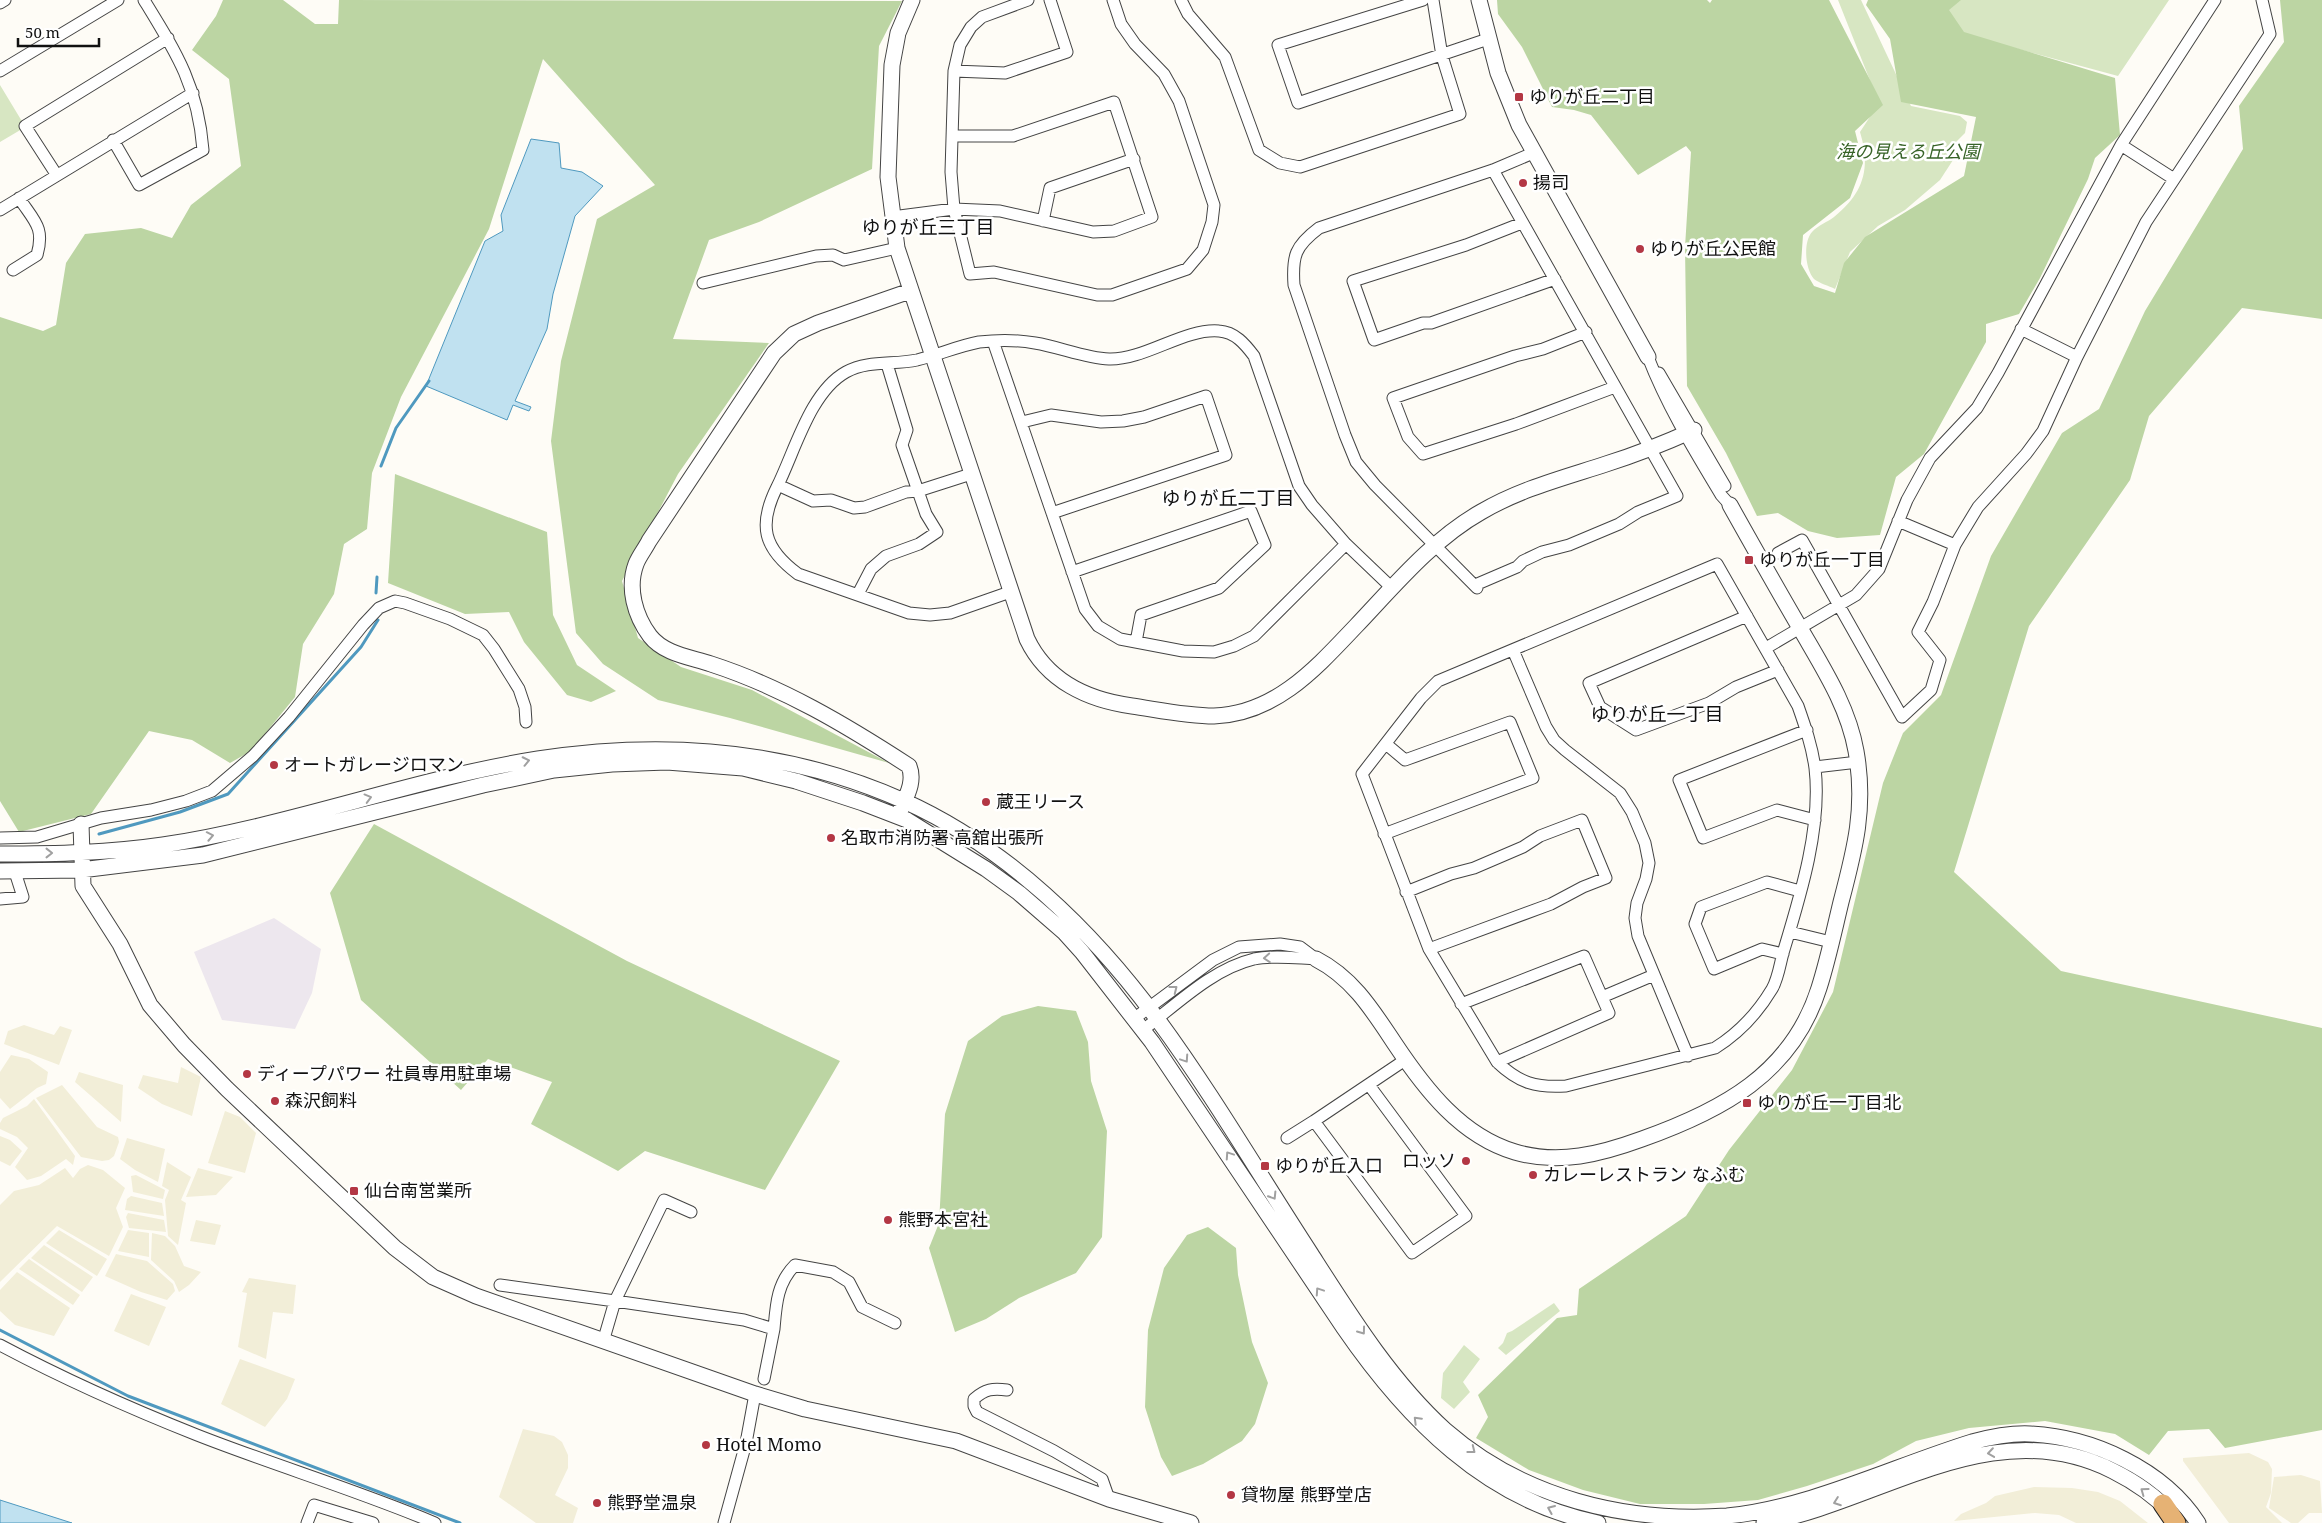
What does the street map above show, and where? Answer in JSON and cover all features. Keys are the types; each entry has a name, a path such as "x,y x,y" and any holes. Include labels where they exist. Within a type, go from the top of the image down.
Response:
{"highway":[{"path":"2163,1504 2176,1523"}],"street":[{"path":"0,3 5,0"},
{"path":"0,71 118,0"},
{"path":"113,140 139,185 203,150 201,120 183,64 142,0 132,0"},
{"path":"912,0 898,32 892,65 888,168 892,217 897,248 1010,592 1031,647 1049,670 1064,683 1082,693 1122,705 1182,714 1214,716 1245,710 1263,704 1299,682 1316,668 1392,588 1458,527 1509,497 1689,432"},
{"path":"1028,0 982,17 971,27 960,45 954,71 951,172 954,209 970,274 994,272 1097,295 1112,295 1187,269 1203,250 1212,222 1214,205 1179,101 1164,74 1135,44 1121,24 1113,0"},
{"path":"954,71 1005,73 1067,52 1050,0"},
{"path":"1181,0 1188,14 1225,56 1258,150 1280,163 1300,167 1460,114 1442,56 1434,0"},
{"path":"1423,0 1278,45 1298,103 1488,39"},
{"path":"1139,1024 1213,960 1239,948 1280,944 1300,947 1316,959 1332,967 1350,983 1368,1003 1405,1060 1447,1111 1478,1137 1494,1145 1531,1156 1550,1158 1584,1157 1611,1150 1719,1107 1738,1095 1770,1069 1787,1050 1805,1022 1818,990 1858,838 1861,794 1855,742 1839,696 1735,512 1721,495 1689,432 1660,388 1648,357 1533,153 1498,73 1479,0"},
{"path":"1766,648 1856,595 1880,570 1907,500 1930,458 1977,408 1998,373 2121,145 2216,0"},
{"path":"1778,553 1802,540 1902,717 1931,690 1940,660 1918,632 1934,602 1955,545 1978,507 2026,454 2043,431 2077,357 2146,222 2270,34 2262,0"},
{"path":"56,174 25,126 168,38"},
{"path":"0,210 56,174 193,93"},
{"path":"892,217 954,209 1000,211 1093,232 1114,231 1152,217 1114,102 1013,136 952,136"},
{"path":"2121,145 2174,180"},
{"path":"1493,170 1677,496 1638,512 1619,524 1569,545 1542,552 1522,561 1517,567 1476,587 1375,486 1356,462 1345,435 1294,284 1292,262 1304,240 1318,228 1493,170 1533,153"},
{"path":"1043,221 1050,188 1134,159"},
{"path":"14,270 37,255 41,240 39,231 19,198"},
{"path":"1522,222 1466,245 1353,280 1374,340 1423,323 1431,323 1555,279"},
{"path":"703,283 816,256 833,255 844,260 897,248"},
{"path":"898,815 911,783 912,774 909,766 810,706 749,676 673,653 651,637 637,616 632,586 636,564 649,541 774,353 794,334 818,323 910,291"},
{"path":"2021,329 2077,357"},
{"path":"1010,592 950,613 930,615 909,613 798,574 782,563 770,546 765,528 769,503 814,406 827,388 845,372 874,363 887,364 932,355 978,342 1034,343 1110,359 1141,353 1205,330 1232,334 1244,343 1254,356 1299,486 1312,505 1346,544 1392,588"},
{"path":"1586,332 1543,349 1515,356 1393,398 1408,437 1423,454 1516,424 1615,387"},
{"path":"993,341 1085,609 1098,626 1120,639 1183,651 1214,652 1234,646 1254,636 1346,544"},
{"path":"858,594 870,568 886,556 919,544 937,532 926,514 902,445 907,430 887,364"},
{"path":"1022,422 1051,415 1101,422 1123,421 1144,417 1206,396 1226,455 1052,513"},
{"path":"778,485 813,501 831,500 854,508 865,507 906,492 918,491 971,474"},
{"path":"1072,572 1250,511 1265,544 1218,588 1141,615 1136,642"},
{"path":"1898,521 1955,545"},
{"path":"1717,564 1747,616 1798,706 1807,730 1815,767 1815,820 1790,932 1773,987 1756,1013 1735,1036 1715,1048 1566,1086 1547,1088 1526,1083 1510,1074 1497,1062 1429,949 1362,774 1421,698 1438,681 1717,564"},
{"path":"0,838 37,836 101,818 151,810 212,791 252,756 289,717 363,625 380,608 395,601 450,619 484,635 519,689 525,707 526,722"},
{"path":"1747,616 1589,683 1600,707 1636,730 1709,703 1736,687 1778,670"},
{"path":"1513,650 1546,727 1554,740 1620,793 1632,812 1650,863 1635,918 1638,936 1688,1056"},
{"path":"1384,834 1533,778 1510,722 1405,760 1386,744"},
{"path":"1807,730 1679,780 1704,838 1777,810 1815,820"},
{"path":"0,854 81,853 167,844 278,822 487,770 535,760 612,750 710,750 766,758 820,770 904,801 993,852 1036,887 1080,927 1153,1013 1208,1093 1345,1308 1382,1358 1411,1394 1444,1428 1481,1458 1519,1480 1560,1498 1627,1515 1683,1518 1733,1516 1795,1502 1972,1442 2000,1436 2028,1434 2055,1436 2082,1443 2105,1450 2130,1463 2156,1479 2198,1523"},
{"path":"7,871 81,870 203,855 483,785 554,770 612,764 667,762 743,768 796,781 898,815 949,845 1019,893 1064,932 1082,952 1139,1024 1365,1359 1410,1413 1434,1437 1473,1469 1515,1493 1560,1512 1598,1523"},
{"path":"1815,767 1858,762"},
{"path":"1406,892 1451,874 1474,868 1523,847 1540,836 1582,820 1606,878 1583,887 1551,904 1429,949"},
{"path":"80,824 83,886 120,944 150,1005 184,1045 227,1089 395,1248 433,1277 476,1296 755,1394 805,1409 956,1441 1108,1499 1191,1523"},
{"path":"0,899 23,897 7,871"},
{"path":"1783,954 1762,949 1714,969 1694,924 1701,907 1767,882 1800,890"},
{"path":"1790,932 1831,942"},
{"path":"1461,1004 1584,956 1609,1013 1497,1062"},
{"path":"1602,997 1654,975"},
{"path":"1288,1138 1369,1086 1405,1060"},
{"path":"1314,1120 1412,1253 1466,1216 1369,1086"},
{"path":"603,1342 615,1300 664,1200 691,1212"},
{"path":"764,1379 774,1329 778,1294 788,1272 795,1265 833,1272 849,1282 862,1307 895,1323"},
{"path":"500,1285 744,1320 774,1329"},
{"path":"0,1345 73,1383 198,1435 389,1503 435,1523"},
{"path":"1007,1390 994,1388 980,1393 974,1399 974,1406 977,1412 1054,1451 1102,1479 1108,1499"},
{"path":"724,1523 746,1443 755,1394"},
{"path":"1764,1523 1831,1505 1946,1463 1982,1454 2015,1449 2044,1450 2096,1462 2125,1477 2163,1504 2180,1523"},
{"path":"307,1523 314,1505 373,1523"}],"shaded area":[{"path":"274,918 321,949 312,993 295,1029 222,1020 194,952"},
{"path":"24,1025 54,1035 60,1026 72,1030 59,1065 4,1044 8,1031"},
{"path":"11,1055 29,1059 48,1072 46,1084 37,1088 10,1109 0,1098 0,1072"},
{"path":"181,1067 201,1077 192,1116 162,1104 138,1088 143,1075 178,1083"},
{"path":"79,1072 123,1085 121,1122 75,1082"},
{"path":"62,1085 97,1127 118,1137 119,1142 114,1156 109,1160 102,1161 81,1157 36,1098"},
{"path":"34,1099 75,1156 73,1165 66,1159 41,1176 27,1180 15,1167 28,1148 17,1137 0,1129 0,1123 3,1118 27,1106"},
{"path":"225,1111 240,1117 256,1133 245,1173 208,1163"},
{"path":"0,1136 10,1140 22,1151 10,1166 0,1161"},
{"path":"127,1138 165,1149 158,1182 135,1170 120,1159"},
{"path":"167,1162 191,1177 181,1200 186,1203 178,1245 168,1236 165,1200 169,1190 162,1186"},
{"path":"88,1165 103,1170 125,1188 116,1208 123,1227 109,1256 57,1226 0,1282 0,1205 14,1191 39,1185 65,1168 73,1178 80,1169"},
{"path":"198,1168 233,1177 216,1195 186,1197"},
{"path":"136,1175 165,1190 163,1199 133,1192 131,1176"},
{"path":"131,1196 162,1203 164,1216 125,1210 127,1199"},
{"path":"128,1213 164,1220 166,1232 129,1228 126,1217"},
{"path":"196,1220 221,1225 215,1245 190,1241"},
{"path":"59,1230 107,1259 97,1276 46,1243"},
{"path":"128,1230 149,1233 149,1257 118,1251"},
{"path":"152,1233 165,1236 175,1246 184,1266 201,1272 189,1285 179,1292 174,1281 151,1260"},
{"path":"44,1245 93,1277 82,1292 31,1258"},
{"path":"116,1254 147,1261 173,1284 175,1291 167,1300 141,1292 105,1276"},
{"path":"29,1259 80,1295 73,1305 19,1269"},
{"path":"17,1272 70,1308 54,1336 15,1325 0,1311 0,1290"},
{"path":"249,1278 296,1285 293,1314 273,1312 266,1359 238,1347 247,1293 242,1292"},
{"path":"131,1294 166,1307 149,1346 114,1331"},
{"path":"240,1359 295,1379 287,1399 265,1427 221,1404"},
{"path":"523,1429 554,1436 562,1442 568,1455 568,1468 555,1495 578,1508 573,1523 536,1523 499,1497"},
{"path":"2249,1453 2268,1462 2272,1469 2271,1493 2266,1507 2282,1523 2229,1523 2183,1461 2183,1458"},
{"path":"2301,1475 2320,1481 2322,1513 2309,1513 2298,1523 2291,1523 2269,1508 2274,1477"},
{"path":"2034,1487 2072,1488 2098,1492 2120,1501 2148,1523 2076,1523 2059,1515 2035,1513 1954,1521 1961,1514 1986,1503 1995,1496"}],"green space":[{"path":"223,0 283,0 315,24 338,24 339,0 902,1 879,46 872,169 759,222 709,240 673,339 769,343 678,474 622,581 638,638 681,667 752,690 889,763 730,718 658,700 603,664 576,633 551,441 561,361 597,219 655,185 543,59 489,229 401,397 372,473 367,529 344,544 334,594 303,644 295,697 251,751 230,763 192,740 149,731 91,814 19,832 0,801 0,317 43,331 56,325 66,263 85,234 141,228 172,238 191,205 241,166 229,79 192,50 216,16"},
{"path":"1497,0 1707,0 1710,3 1712,0 1829,0 1883,105 1855,131 1863,163 1850,198 1803,235 1801,264 1814,286 1835,293 1844,263 1865,237 1964,176 1976,117 1901,102 1890,39 1866,5 1868,0 1961,0 1949,10 1964,32 2115,78 2120,135 2095,158 2088,179 2040,278 2019,314 1986,324 1986,342 1924,454 1896,477 1880,535 1837,538 1808,531 1778,513 1757,516 1726,453 1687,386 1685,247 1691,152 1686,146 1638,175 1591,115 1552,107 1522,47 1498,14"},
{"name":"海の見える丘公園","path":"1838,0 1861,0 1911,106 1960,116 1967,122 1965,133 1949,149 1953,160 1940,180 1905,210 1878,226 1850,252 1835,289 1814,279 1811,275 1806,255 1807,242 1812,232 1844,208 1858,189 1865,168 1865,157 1860,132 1879,103"},
{"path":"1952,0 2169,0 2118,76 1959,33 1946,9"},
{"path":"2280,0 2322,0 2322,319 2242,308 2149,416 2130,480 2029,626 1954,872 2061,971 2322,1028 2322,1430 2225,1448 2209,1429 2168,1431 2149,1455 2115,1434 2045,1421 1969,1428 1916,1441 1873,1464 1807,1486 1758,1500 1704,1504 1640,1504 1583,1490 1529,1470 1476,1438 1488,1417 1478,1395 1557,1318 1577,1315 1579,1289 1686,1216 1729,1150 1792,1070 1833,992 1883,783 1903,733 1941,695 1991,556 2062,433 2099,409 2145,311 2243,149 2239,106 2284,42"},
{"path":"0,85 23,123 22,129 0,142"},
{"path":"395,474 547,532 553,615 577,665 616,691 591,702 567,695 524,642 509,612 465,614 388,583"},
{"path":"374,824 627,961 840,1061 765,1190 645,1151 618,1171 531,1124 552,1082 488,1059 461,1090 361,1000 330,893"},
{"path":"1038,1006 1076,1011 1088,1042 1091,1081 1107,1131 1102,1237 1076,1273 1019,1298 986,1319 955,1332 929,1248 939,1223 945,1114 968,1041 1002,1016"},
{"path":"1208,1227 1236,1248 1238,1275 1252,1342 1268,1383 1255,1424 1242,1441 1203,1464 1172,1476 1161,1457 1145,1407 1148,1330 1164,1268 1187,1235"},
{"path":"1554,1303 1560,1311 1506,1355 1498,1348 1503,1343 1507,1333"},
{"path":"1464,1345 1480,1359 1463,1382 1470,1392 1454,1409 1441,1398 1443,1373"}],"water":[{"path":"531,139 559,143 561,168 582,172 603,186 575,216 553,294 547,329 515,401 531,407 529,411 513,405 507,420 426,386 485,241 503,231 501,215"},
{"path":"0,1500 72,1523 0,1523"}],"waterway":[{"path":"381,466 396,428 429,381"},
{"path":"376,593 377,577"},
{"path":"99,834 180,812 228,794 361,647 378,620"},
{"path":"0,1330 128,1396 460,1523"}],"place":[{"name":"ゆりが丘二丁目","path":"1519,97"},
{"name":"揚司","path":"1523,183"},
{"name":"ゆりが丘公民館","path":"1640,249"},
{"name":"ゆりが丘一丁目","path":"1749,560"},
{"name":"オートガレージロマン","path":"274,765"},
{"name":"蔵王リース","path":"986,802"},
{"name":"名取市消防署 高舘出張所","path":"831,838"},
{"name":"ディープパワー 社員専用駐車場","path":"247,1074"},
{"name":"森沢飼料","path":"275,1101"},
{"name":"ゆりが丘一丁目北","path":"1747,1103"},
{"name":"ロッソ","path":"1466,1161"},
{"name":"ゆりが丘入口","path":"1265,1166"},
{"name":"カレーレストラン なふむ","path":"1533,1175"},
{"name":"仙台南営業所","path":"354,1191"},
{"name":"熊野本宮社","path":"888,1220"},
{"name":"Hotel Momo","path":"706,1445"},
{"name":"貸物屋 熊野堂店","path":"1231,1495"},
{"name":"熊野堂温泉","path":"597,1503"}],"district":[{"name":"ゆりが丘三丁目","path":"928,227"},
{"name":"ゆりが丘二丁目","path":"1228,498"},
{"name":"ゆりが丘一丁目","path":"1657,714"}]}
